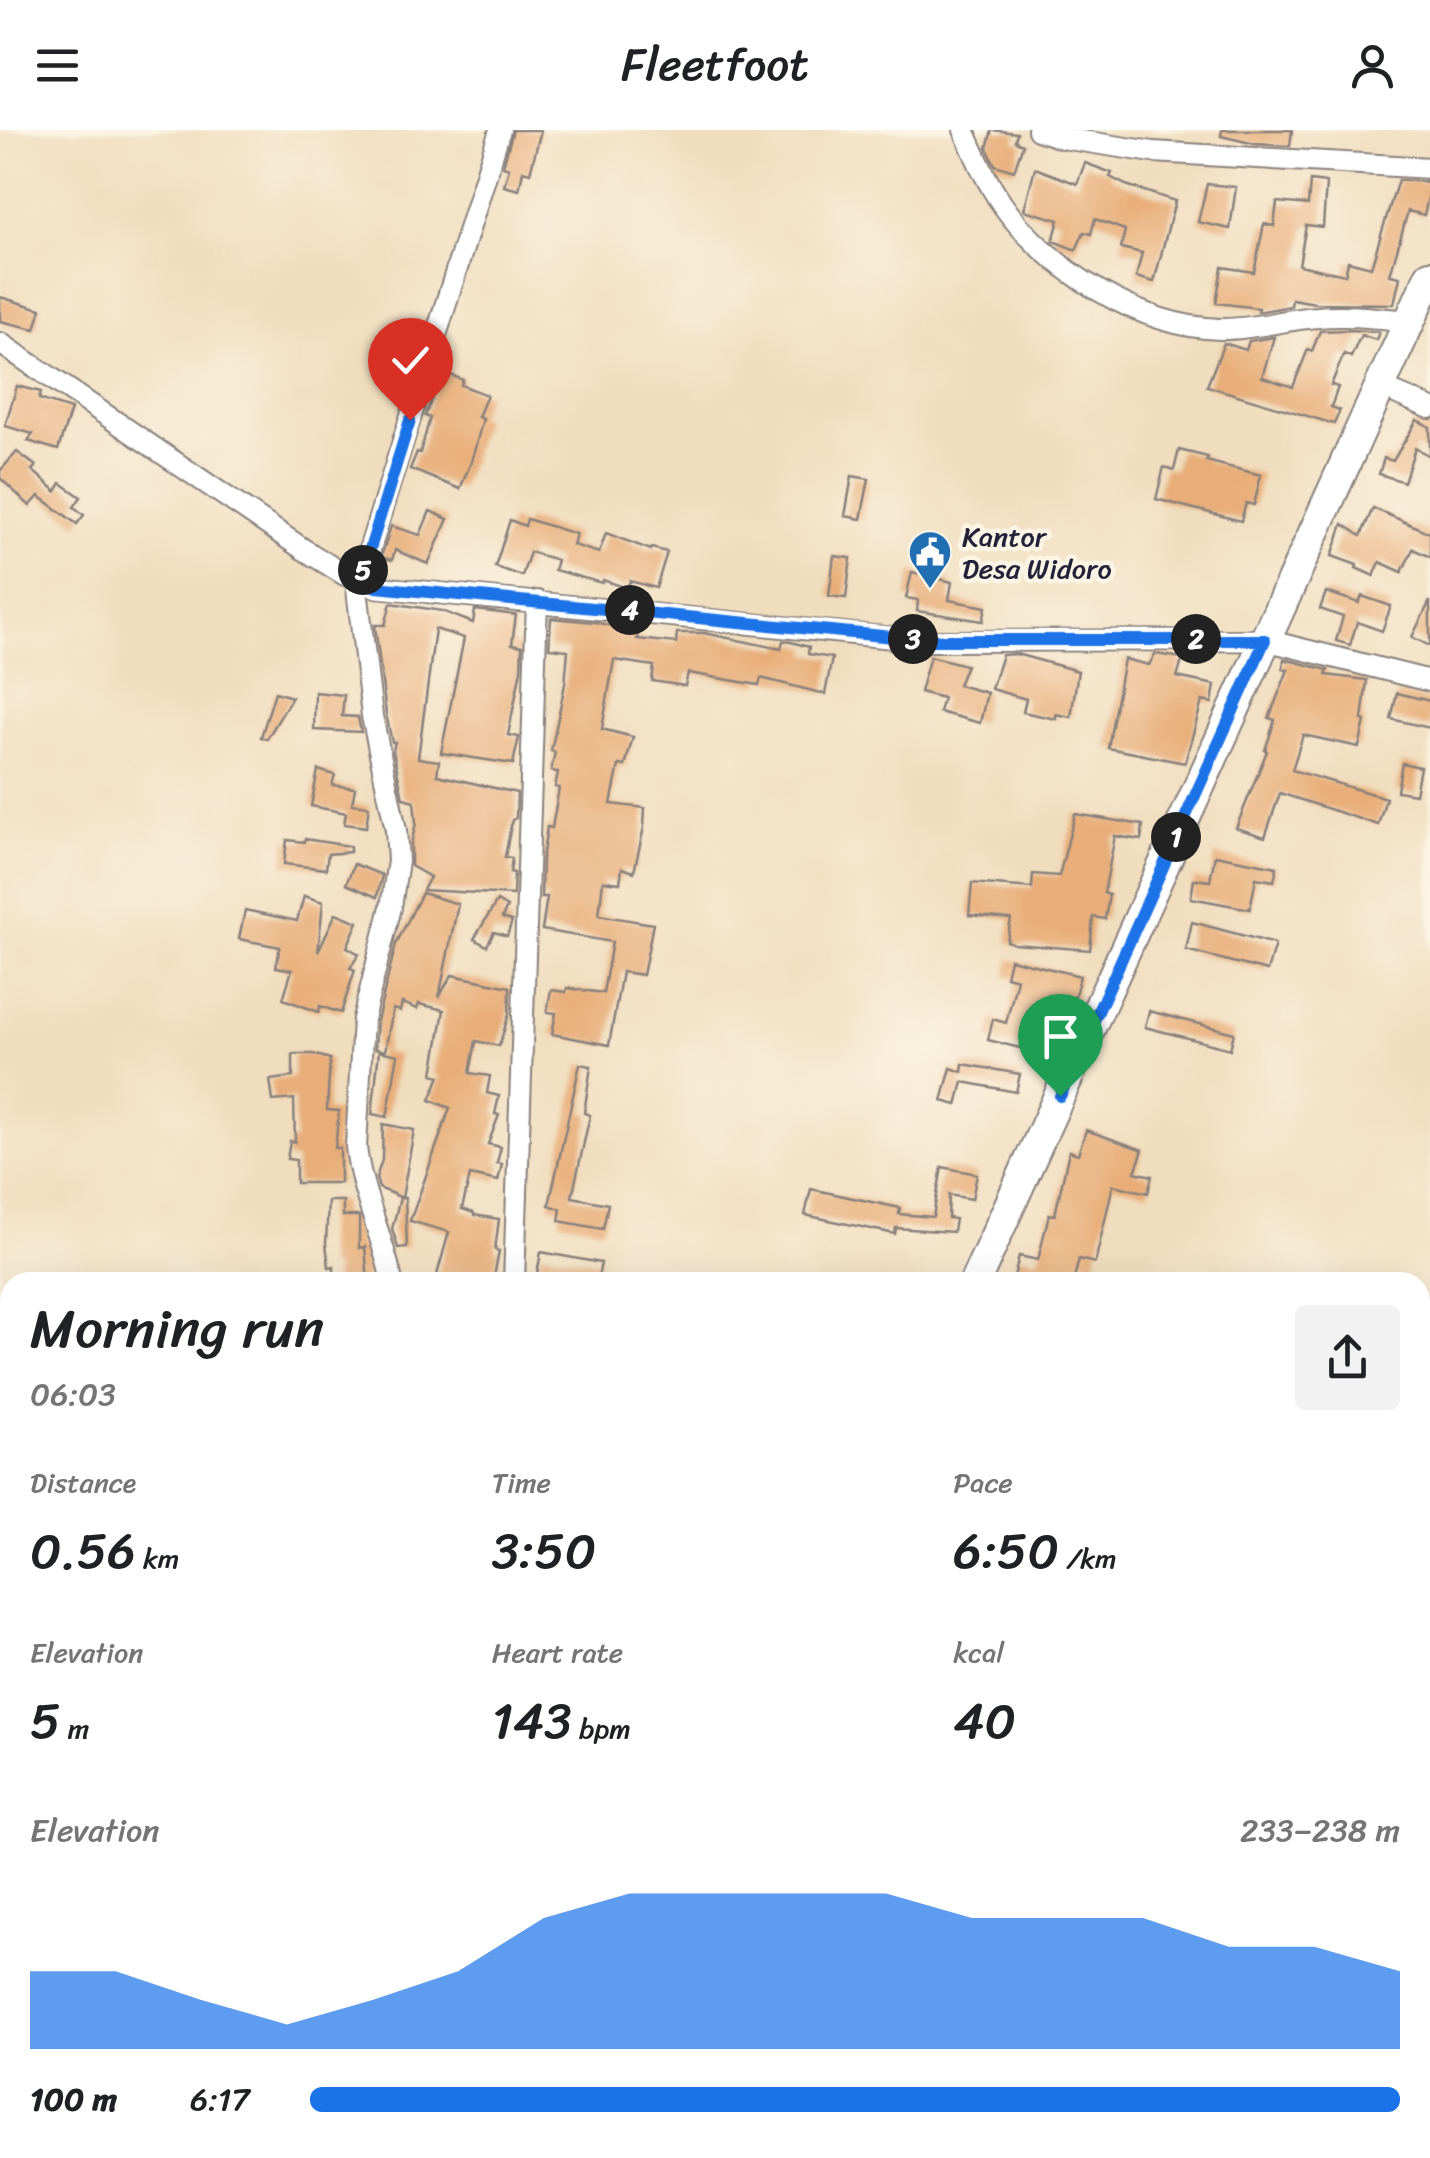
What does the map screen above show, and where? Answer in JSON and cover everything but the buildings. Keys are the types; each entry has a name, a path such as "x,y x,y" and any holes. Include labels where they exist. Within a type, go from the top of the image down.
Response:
{"main road":[{"path":"981,1272 1430,276"}],"street":[{"path":"390,1272 358,1166 356,1146 363,1020 391,908 398,861 356,596 500,130"},
{"path":"964,130 985,175 1020,228 1048,254 1139,314 1220,330 1317,316 1409,321"},
{"path":"1038,130 1062,138 1153,152 1430,168"},
{"path":"0,343 303,549 376,587 924,640 1265,640 1430,681"},
{"path":"1379,386 1430,408"},
{"path":"514,1272 537,601"}],"place":[{"name":"Kantor Desa Widoro","path":"930,590"}],"route":[{"path":"410,420 360,581 376,587 924,640 1265,640 1060,1096"}]}
